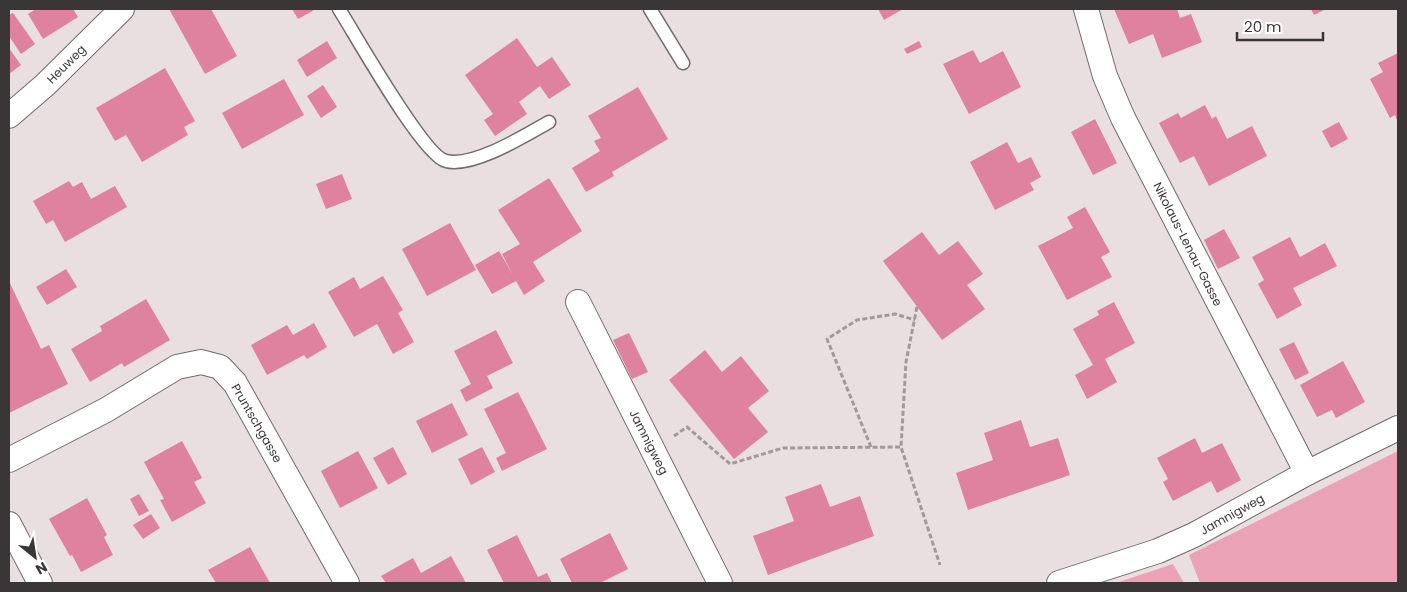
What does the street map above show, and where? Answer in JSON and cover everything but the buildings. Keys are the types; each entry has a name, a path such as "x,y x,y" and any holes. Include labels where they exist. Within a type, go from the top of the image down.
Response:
{"street":[{"name":"Heuweg","path":"9,116 45,85 122,9"},
{"name":"Nikolaus-Lenau-Gasse","path":"1086,9 1105,76 1123,118 1307,473"},
{"name":"Jamnigweg","path":"578,302 720,583"},
{"name":"Pruntschgasse","path":"9,460 106,410 177,367 201,362 220,367 235,383 347,583"},
{"name":"Jamnigweg","path":"1059,583 1158,551 1194,535 1307,473 1398,428"},
{"path":"9,524 40,583"}],"lane":[{"path":"339,9 397,103 434,153 446,162 462,161 495,152 549,122"},
{"path":"650,9 683,63"}],"path":[{"path":"917,307 906,362 901,447 940,564"},
{"path":"871,448 827,340 857,320 895,314 915,320"},
{"path":"654,452 686,427 730,464 783,448 901,447"}],"shaded area":[{"path":"1398,451 1398,583 1200,583 1189,555"},
{"path":"1173,564 1184,583 1116,583"}]}
